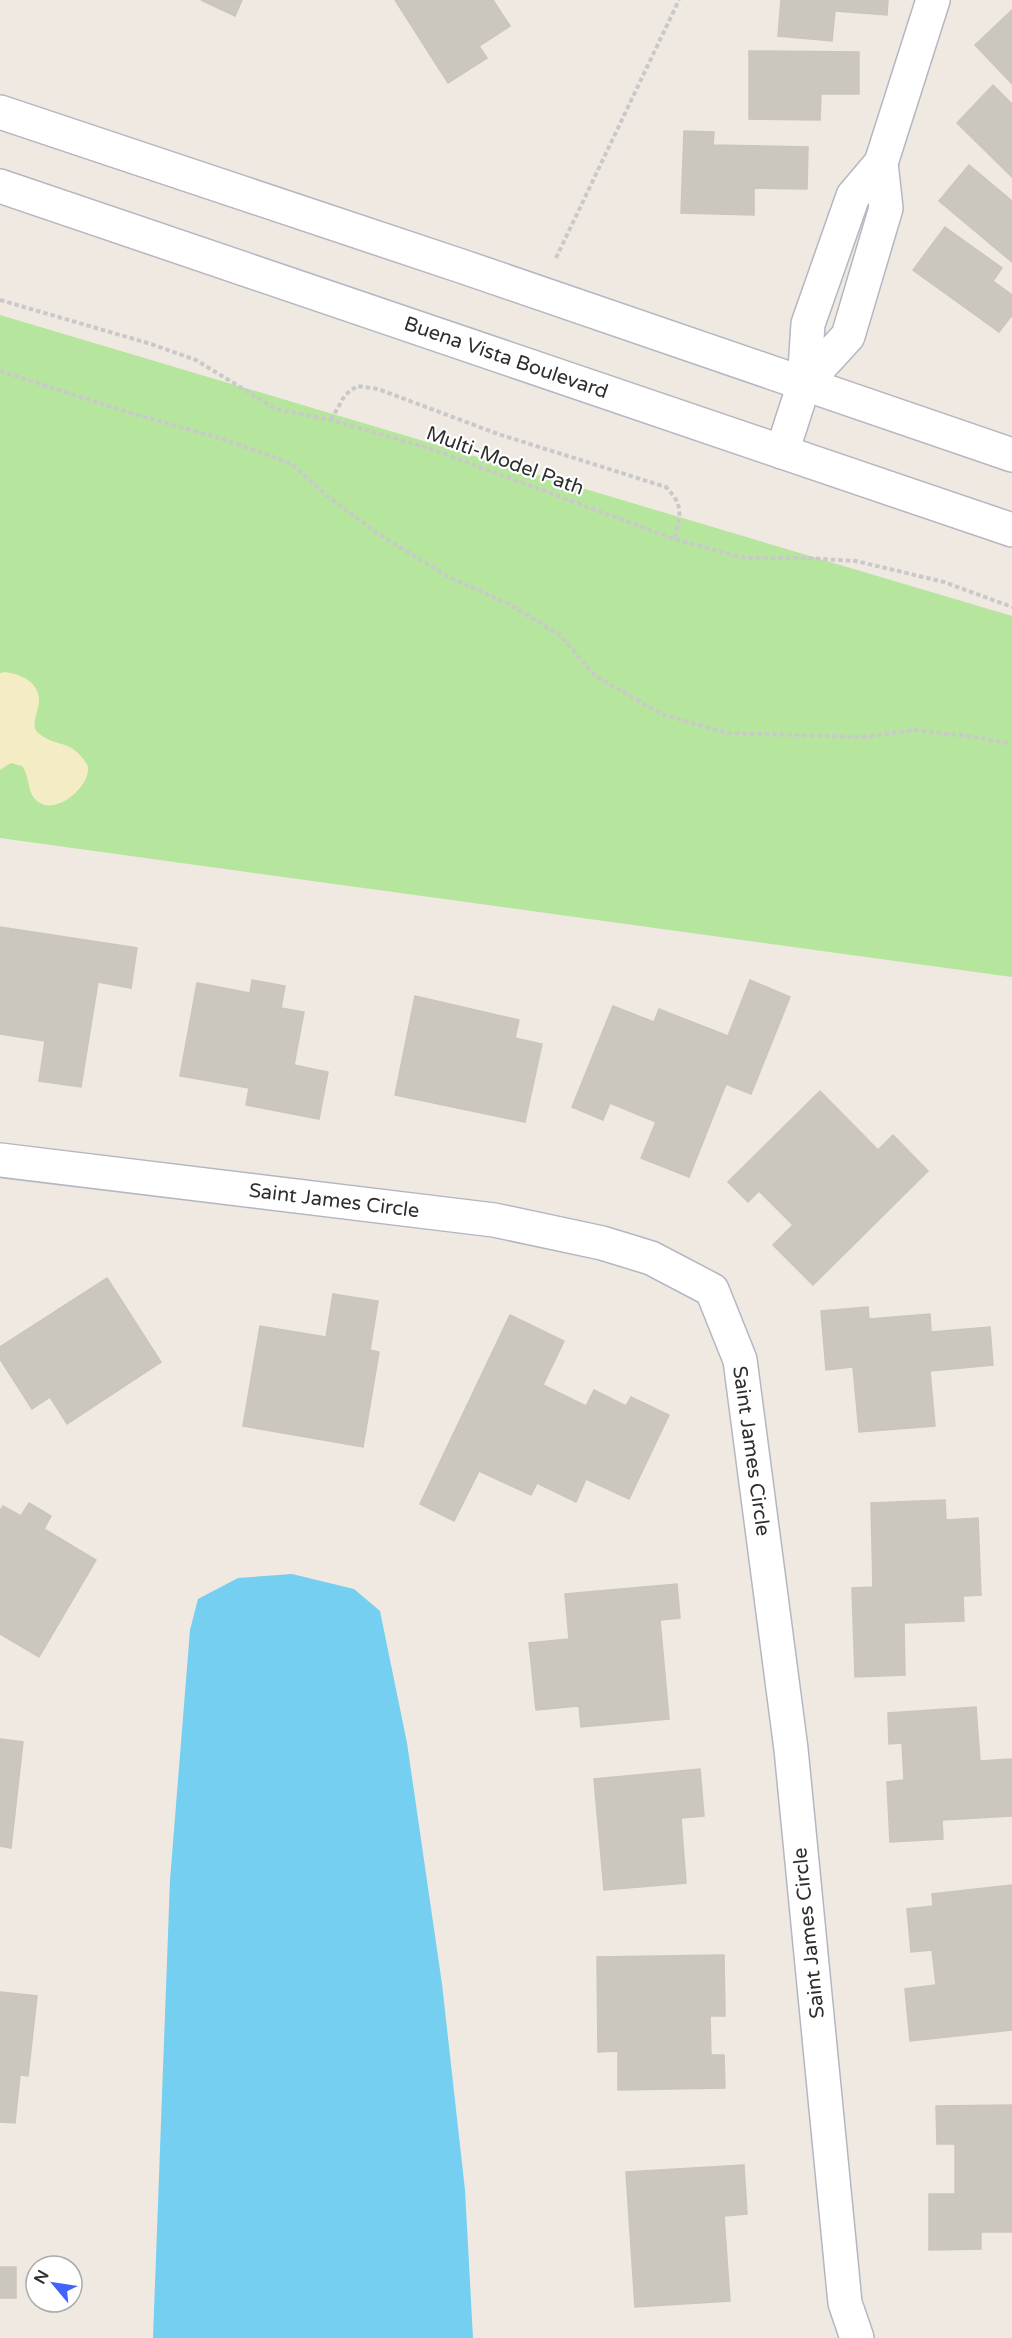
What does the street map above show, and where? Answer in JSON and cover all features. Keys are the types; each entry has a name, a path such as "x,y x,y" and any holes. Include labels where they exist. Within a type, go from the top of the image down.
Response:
{"main road":[{"path":"782,452 804,384 808,324 853,196 881,163 933,0"},
{"path":"0,112 1012,455"},
{"name":"Buena Vista Boulevard","path":"0,186 1012,530"},
{"name":"Saint James Circle","path":"0,1160 494,1220 602,1243 651,1258 712,1290 740,1360 790,1749 845,2302 858,2338"}],"path":[{"path":"556,258 679,0"},
{"name":"Multi-Model Path","path":"0,300 151,344 196,360 276,409 331,420 431,449 674,539 745,558 856,561 944,582 1012,607"},
{"path":"0,371 137,415 220,438 292,464 326,495 377,534 449,577 509,604 560,635 595,676 662,714 728,733 864,737 914,730 1012,744"},
{"path":"331,420 345,395 357,386 378,389 498,434 666,487 676,497 681,510 674,539"}],"green space":[{"path":"0,315 1012,616 1012,977 0,838"}],"sand":[{"path":"5,672 23,677 36,689 39,702 35,720 36,731 51,741 76,751 88,766 88,774 79,789 56,805 47,805 36,800 22,766 11,763 0,770 0,673"}],"water":[{"path":"292,1574 354,1589 380,1611 407,1743 442,1984 465,2190 473,2338 153,2338 170,1880 190,1630 198,1599 238,1578"}],"building":[{"path":"201,0 242,0 235,16"},
{"path":"395,0 493,0 510,26 479,46 487,58 448,83"},
{"path":"781,0 888,0 887,15 835,11 832,41 778,36"},
{"path":"1012,10 1012,84 975,45"},
{"path":"749,51 859,52 859,94 821,94 820,120 749,119"},
{"path":"993,85 1012,104 1012,177 957,123"},
{"path":"684,131 714,132 713,145 808,147 807,189 754,188 754,215 681,213"},
{"path":"969,165 1012,201 1012,262 939,201"},
{"path":"945,227 1002,268 993,281 1012,295 1012,315 999,332 913,270"},
{"path":"0,927 137,948 131,988 98,982 81,1087 39,1081 45,1041 0,1034"},
{"path":"252,980 285,986 281,1008 304,1012 294,1065 328,1072 319,1119 246,1105 249,1088 180,1076 197,983 250,993"},
{"path":"750,980 790,997 751,1094 726,1084 689,1177 641,1158 656,1122 610,1103 603,1120 572,1107 613,1006 654,1022 659,1009 728,1036"},
{"path":"415,996 519,1020 515,1038 542,1044 525,1122 395,1095"},
{"path":"820,1091 878,1150 893,1135 928,1171 813,1285 773,1245 793,1225 759,1191 748,1202 728,1182"},
{"path":"107,1278 161,1362 67,1424 50,1397 32,1409 0,1359 0,1347"},
{"path":"333,1294 378,1301 370,1350 379,1352 363,1447 243,1426 260,1326 326,1337"},
{"path":"868,1307 869,1319 930,1314 931,1332 990,1327 993,1365 930,1371 935,1426 859,1432 853,1367 826,1370 821,1311"},
{"path":"510,1315 564,1341 543,1385 586,1406 594,1390 626,1406 631,1397 669,1415 629,1499 586,1479 576,1502 537,1483 531,1495 479,1471 454,1521 420,1504"},
{"path":"945,1500 946,1520 978,1518 981,1595 963,1596 964,1621 904,1623 905,1675 855,1677 852,1588 873,1587 871,1503"},
{"path":"29,1503 51,1516 44,1529 96,1560 39,1657 0,1634 0,1511 3,1506 21,1516"},
{"path":"677,1584 680,1618 660,1620 669,1719 581,1727 579,1706 536,1710 529,1643 569,1639 565,1594"},
{"path":"976,1707 980,1761 1012,1759 1012,1816 942,1820 943,1839 890,1842 887,1782 904,1780 902,1743 889,1744 888,1713"},
{"path":"0,1739 23,1742 11,1848 0,1846"},
{"path":"700,1769 704,1816 681,1818 686,1883 604,1890 594,1779"},
{"path":"1012,1885 1012,2030 910,2041 905,1989 936,1985 932,1950 911,1952 907,1909 933,1906 932,1894"},
{"path":"724,1955 725,2016 710,2016 711,2055 724,2055 725,2088 618,2090 618,2051 598,2052 597,1957"},
{"path":"0,1992 37,1996 28,2076 20,2075 15,2123 0,2122"},
{"path":"1012,2105 1012,2232 981,2232 981,2249 929,2250 929,2194 955,2194 955,2144 937,2144 936,2106"},
{"path":"744,2165 747,2214 724,2216 730,2301 635,2307 626,2172"},
{"path":"0,2267 16,2267 16,2298 0,2298"}]}
